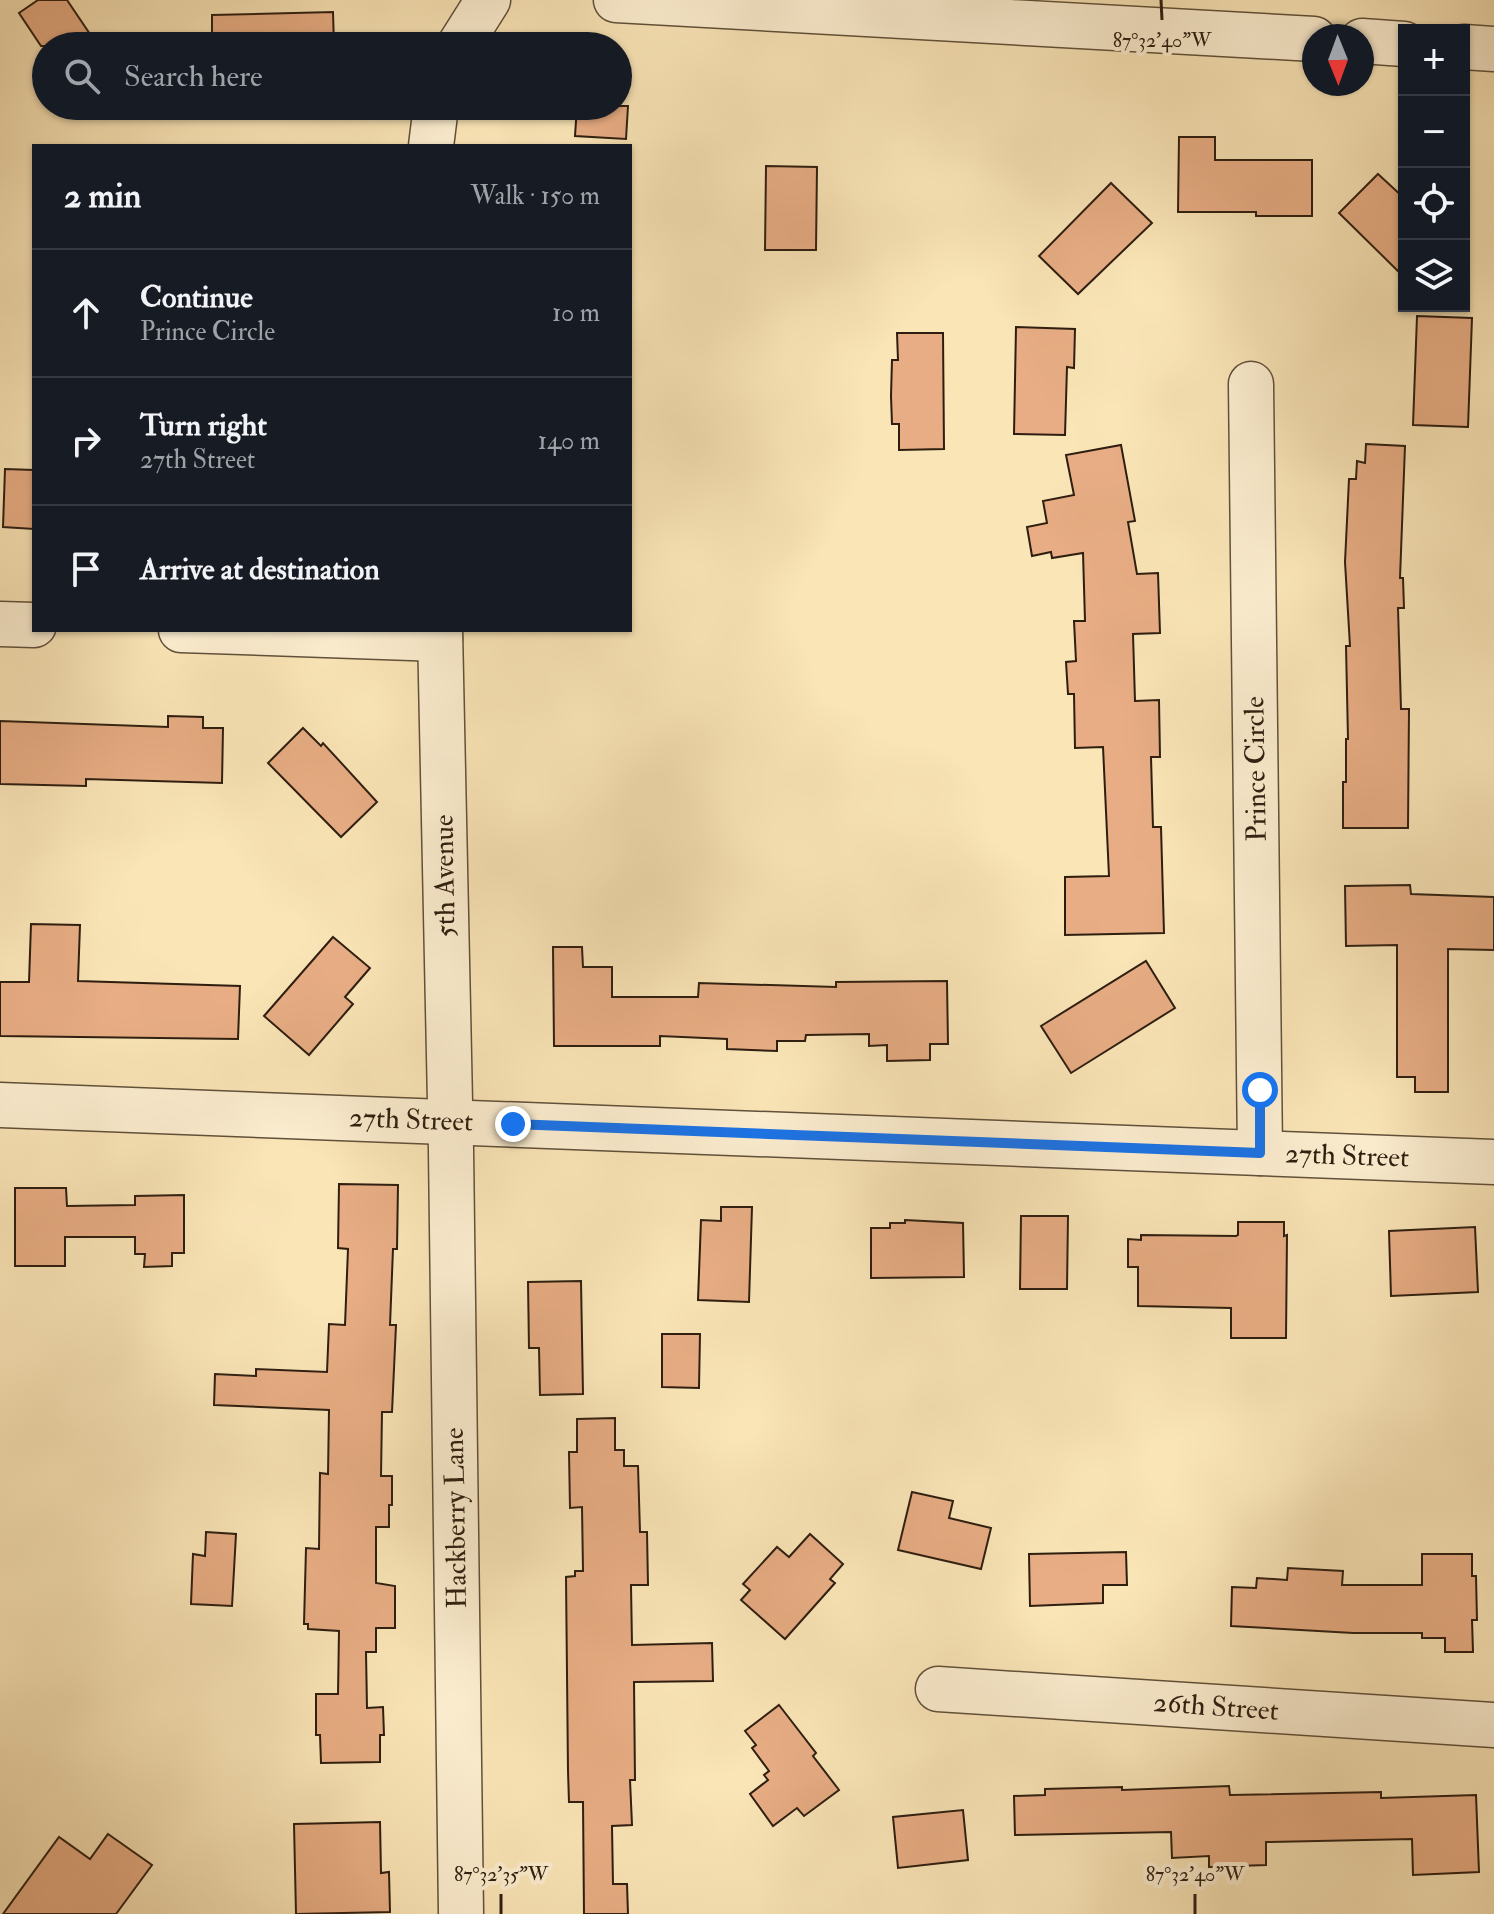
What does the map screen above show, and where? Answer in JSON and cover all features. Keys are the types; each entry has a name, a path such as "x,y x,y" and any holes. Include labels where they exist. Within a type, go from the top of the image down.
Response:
{"street":[{"path":"468,32 488,0"},
{"path":"616,0 1302,38"},
{"path":"1374,42 1398,44"},
{"path":"1470,47 1494,49"},
{"path":"431,144 434,120"},
{"name":"Prince Circle","path":"1251,384 1260,1153"},
{"path":"0,624 32,625"},
{"path":"310,632 440,634"},
{"name":"5th Avenue","path":"440,634 451,1122"},
{"name":"27th Street","path":"0,1105 1494,1162"},
{"name":"Hackberry Lane","path":"451,1122 461,1914"},
{"name":"26th Street","path":"938,1689 1494,1725"}],"building":[{"path":"38,0 67,0 89,32 32,32 19,13"},
{"path":"333,12 334,32 212,32 212,15"},
{"path":"576,120 627,120 626,139 575,136"},
{"path":"1179,137 1215,137 1215,160 1312,160 1312,216 1178,212"},
{"path":"766,166 817,167 816,250 765,250"},
{"path":"1378,174 1398,192 1398,271 1339,213"},
{"path":"1111,183 1152,223 1078,294 1039,256"},
{"path":"1417,316 1472,318 1468,427 1413,425"},
{"path":"1016,327 1075,329 1074,368 1067,367 1065,435 1014,434"},
{"path":"897,333 943,333 944,449 899,450 899,424 892,424 891,396 892,360 898,360"},
{"path":"1366,444 1405,446 1400,578 1403,578 1404,608 1398,608 1401,709 1409,709 1408,828 1343,828 1343,782 1346,782 1348,739 1346,646 1350,646 1345,562 1349,479 1356,479 1357,461 1365,463"},
{"path":"1121,445 1135,521 1128,522 1137,574 1158,573 1160,633 1133,634 1135,701 1159,700 1160,757 1151,757 1153,827 1161,827 1164,933 1065,935 1065,877 1109,876 1103,747 1075,748 1074,694 1068,694 1066,662 1076,661 1074,621 1085,621 1083,553 1052,558 1051,552 1032,556 1027,527 1047,523 1043,501 1074,495 1066,455"},
{"path":"5,469 32,470 32,529 3,527"},
{"path":"168,716 203,717 203,728 223,728 222,783 86,779 86,786 0,784 0,721 168,727"},
{"path":"303,728 321,746 323,743 377,802 341,837 268,763"},
{"path":"1410,885 1411,894 1494,897 1494,950 1448,949 1448,1092 1415,1092 1415,1077 1397,1077 1397,945 1346,946 1345,886"},
{"path":"31,924 80,925 78,981 240,986 238,1039 0,1036 0,982 29,982"},
{"path":"333,937 370,968 345,997 353,1004 309,1055 264,1016"},
{"path":"553,947 582,947 583,967 612,967 612,997 698,997 699,983 836,987 836,982 947,981 948,1044 930,1044 930,1060 887,1061 887,1045 869,1046 869,1034 806,1035 805,1041 777,1041 777,1051 727,1049 727,1039 660,1036 660,1046 554,1046"},
{"path":"1146,961 1175,1008 1071,1073 1041,1026"},
{"path":"339,1184 398,1185 397,1249 393,1249 390,1325 396,1325 392,1412 382,1412 381,1476 392,1476 392,1505 389,1505 389,1527 376,1527 376,1583 395,1586 395,1628 376,1628 376,1652 366,1652 367,1708 383,1707 384,1735 380,1735 380,1762 321,1763 320,1735 316,1735 316,1694 338,1694 339,1631 308,1629 308,1624 304,1624 306,1548 319,1549 320,1473 328,1474 329,1410 214,1405 215,1374 256,1376 256,1369 327,1372 329,1324 345,1325 348,1249 338,1248"},
{"path":"15,1188 66,1188 67,1206 135,1205 135,1196 184,1195 184,1253 172,1253 172,1266 144,1267 145,1254 135,1254 135,1237 65,1237 65,1266 15,1266"},
{"path":"721,1207 752,1207 749,1302 698,1300 701,1220 721,1221"},
{"path":"1021,1216 1068,1216 1067,1289 1020,1289"},
{"path":"905,1220 963,1223 964,1277 871,1278 871,1228 890,1228 890,1223 905,1223"},
{"path":"1238,1222 1284,1222 1284,1236 1287,1235 1286,1338 1231,1338 1231,1308 1138,1306 1138,1267 1128,1267 1128,1239 1141,1240 1141,1235 1236,1236"},
{"path":"1475,1227 1478,1292 1391,1296 1389,1231"},
{"path":"581,1281 583,1394 540,1395 539,1348 529,1348 528,1282"},
{"path":"662,1334 700,1334 699,1388 662,1387"},
{"path":"615,1418 615,1450 624,1450 624,1466 638,1466 640,1532 647,1532 648,1585 631,1585 632,1645 712,1643 713,1681 634,1682 635,1780 630,1780 632,1825 612,1826 613,1884 627,1884 628,1914 584,1914 583,1802 569,1802 566,1577 575,1576 575,1571 583,1571 582,1507 570,1508 569,1452 577,1452 577,1419"},
{"path":"912,1492 953,1501 949,1518 991,1528 981,1569 898,1550"},
{"path":"206,1532 236,1534 232,1606 191,1604 193,1554 205,1556"},
{"path":"810,1534 843,1564 830,1579 835,1583 785,1639 741,1600 750,1590 743,1584 777,1547 789,1557"},
{"path":"1126,1552 1127,1585 1103,1585 1103,1603 1030,1606 1029,1554"},
{"path":"1422,1554 1472,1554 1477,1620 1472,1620 1473,1652 1445,1652 1445,1638 1422,1638 1422,1633 1353,1633 1231,1626 1232,1587 1256,1588 1257,1578 1287,1580 1288,1568 1343,1571 1342,1585 1422,1585"},
{"path":"779,1705 816,1753 813,1756 839,1790 804,1816 797,1808 773,1826 750,1794 768,1780 764,1775 769,1771 752,1748 756,1745 745,1731"},
{"path":"1229,1786 1230,1795 1381,1792 1381,1798 1476,1795 1479,1872 1413,1875 1412,1839 1266,1842 1266,1865 1209,1867 1209,1856 1172,1858 1171,1832 1015,1835 1014,1796 1045,1795 1045,1789"},
{"path":"963,1810 968,1860 898,1868 893,1817"},
{"path":"380,1822 381,1873 389,1872 390,1912 296,1914 294,1824"},
{"path":"108,1834 152,1865 116,1914 3,1914 59,1837 90,1859"}],"route":[{"path":"513,1124 1260,1153 1260,1090"}]}
